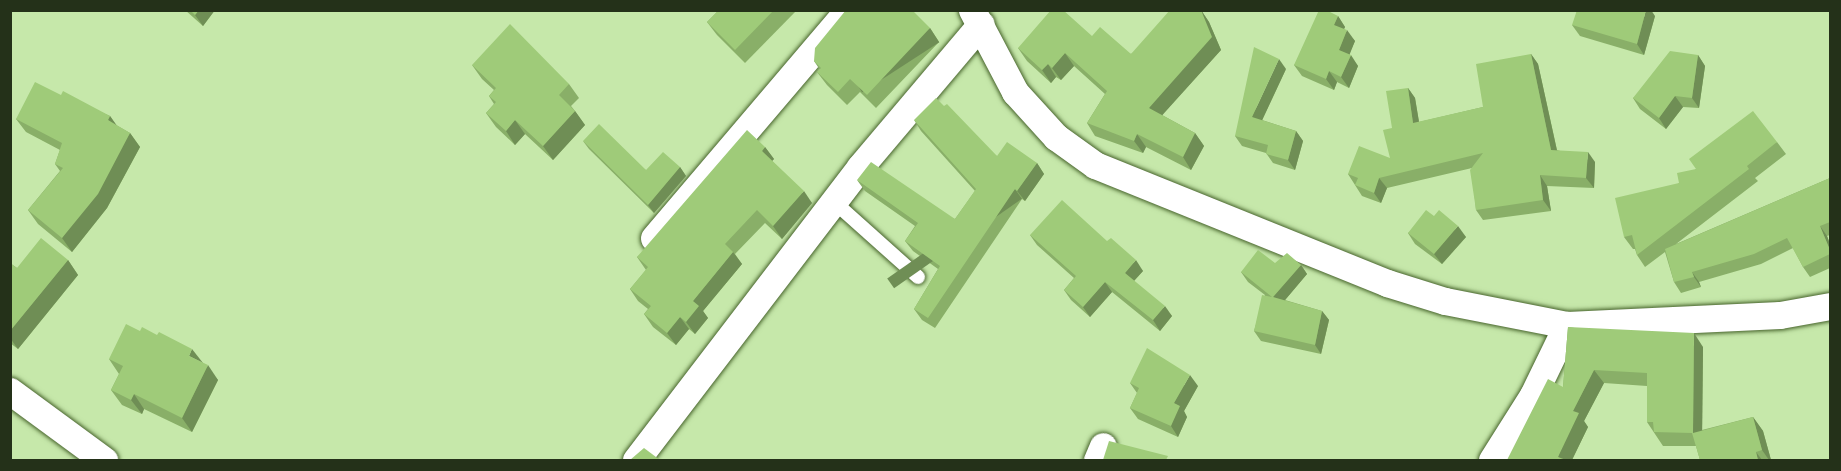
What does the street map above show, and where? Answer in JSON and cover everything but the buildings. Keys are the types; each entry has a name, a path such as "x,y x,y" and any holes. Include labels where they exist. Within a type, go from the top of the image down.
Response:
{"street":[{"path":"639,255 848,10"},
{"path":"636,460 833,201 977,17 1016,92 1056,137 1095,165 1387,283 1445,302 1567,325 1780,315 1830,306"},
{"path":"1492,460 1533,395 1567,325"},
{"path":"10,391 104,460"}],"lane":[{"path":"833,201 918,277"}]}
